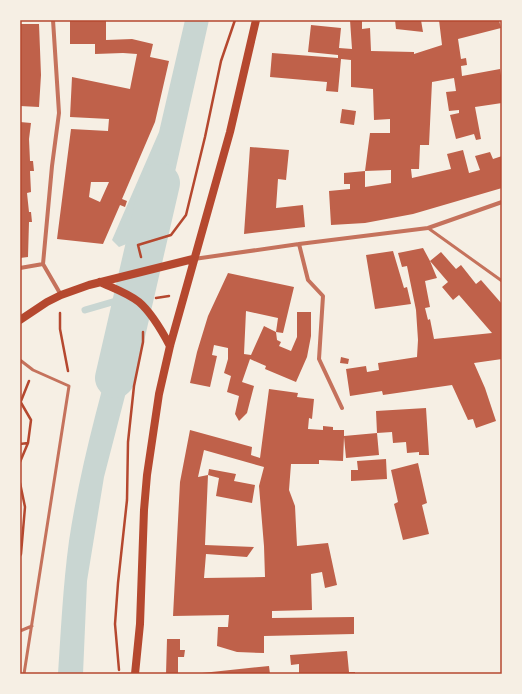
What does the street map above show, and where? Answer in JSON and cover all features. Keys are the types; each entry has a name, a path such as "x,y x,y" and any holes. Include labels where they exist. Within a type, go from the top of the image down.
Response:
{"main road":[{"path":"135,674 140,624 145,496 159,394 193,259 230,132 256,20"},
{"path":"20,320 47,302 61,295 89,285 193,259"},
{"path":"100,282 139,302 150,314 170,346"}],"street":[{"path":"53,20 59,113 52,166 43,264 61,295"},
{"path":"193,259 428,228 502,202"},
{"path":"298,244 308,280 323,296 319,359 342,408"},
{"path":"20,268 43,264"}],"lane":[{"path":"428,228 502,281"},
{"path":"20,360 33,370 69,386 24,674"},
{"path":"20,631 32,626"}],"path":[{"path":"186,215 205,137 221,61 235,20"},
{"path":"61,295 60,329 70,378 69,386"},
{"path":"151,298 170,296"},
{"path":"119,674 115,624 127,500 128,442 134,386 143,342"},
{"path":"20,462 28,443 31,420 20,401 27,384"},
{"path":"20,444 28,443"},
{"path":"20,483 25,507 20,556"}],"shaded area":[{"path":"185,20 209,20 162,230 119,247 112,240 159,132"},
{"path":"121,320 139,331 140,338 104,477 87,581 83,674 58,674 62,608 69,541 79,486 92,430"}],"building":[{"path":"70,20 106,20 106,40 132,39 153,44 150,57 169,61 155,122 122,199 127,201 125,207 120,205 103,244 57,239 71,129 108,131 109,119 70,117 72,77 130,89 137,54 95,54 95,44 70,44","holes":["91,182 109,182 100,202 89,197"]},
{"path":"350,20 362,20 362,29 370,28 371,51 414,52 414,54 442,45 439,20 499,20 501,28 458,39 461,59 466,58 467,65 461,66 462,76 500,69 502,82 502,103 475,107 481,139 476,140 474,134 456,139 450,115 459,113 459,110 449,111 446,92 456,91 454,78 432,82 429,145 420,145 419,169 411,169 412,178 451,169 447,154 463,150 469,173 480,170 475,156 490,152 493,159 502,156 502,188 413,214 365,223 331,225 329,191 350,189 350,184 344,184 344,173 365,171 370,133 390,133 390,119 374,120 373,89 351,87 351,60 341,59 338,92 326,91 327,82 270,77 272,53 338,58 338,55 308,52 311,25 341,28 339,48 352,49","holes":["391,170 391,183 365,187 365,171"]},
{"path":"395,20 421,20 423,32 396,29"},
{"path":"20,24 39,24 41,75 39,107 20,106"},
{"path":"342,109 356,111 354,125 340,123"},
{"path":"20,122 31,123 29,139 30,161 33,161 34,171 30,171 31,192 27,193 29,212 31,212 32,222 29,222 28,257 20,258"},
{"path":"250,147 289,150 286,180 278,179 276,208 303,205 305,227 244,234"},
{"path":"423,248 430,261 441,252 456,269 461,265 476,284 481,280 502,304 502,359 474,363 485,388 496,421 476,428 473,419 468,420 452,385 383,395 382,391 350,396 346,369 366,366 367,372 379,370 378,363 417,357 418,340 416,310 407,266 402,267 398,253","holes":["430,261 448,282 442,287 453,300 459,295 492,333 434,339 430,319 428,320 425,308 430,307 425,281 437,278"]},
{"path":"393,251 404,288 407,287 411,304 375,309 366,255"},
{"path":"228,273 294,287 283,333 276,332 277,340 281,342 279,346 291,351 297,337 297,312 311,312 311,336 307,357 296,382 265,369 266,366 250,359 242,382 254,386 247,413 239,421 235,414 239,396 227,392 231,376 224,373 228,359 228,348 214,345 212,355 217,356 210,387 190,383 197,352 208,316","holes":["246,311 278,318 276,332 264,326 251,355 244,354"]},
{"path":"341,357 349,359 348,364 340,363"},
{"path":"269,389 298,393 297,397 314,399 312,419 309,418 308,429 323,430 323,426 333,427 333,430 344,430 344,436 377,433 379,455 346,458 344,437 343,461 319,460 319,464 291,464 289,490 295,506 297,546 328,543 337,585 325,588 322,572 311,574 312,610 272,611 272,618 354,617 354,634 264,636 264,653 237,652 217,646 218,627 228,627 229,615 173,616 180,482 190,430 252,447 251,455 260,458","holes":["204,450 264,467 259,486 265,577 204,578 206,554 247,557 254,547 205,545 208,475 198,477"]},
{"path":"426,408 429,455 419,455 419,452 407,453 406,442 393,443 392,432 377,433 376,411"},
{"path":"386,459 387,479 351,481 351,470 358,470 357,461"},
{"path":"418,463 427,503 422,505 429,534 403,540 394,504 398,502 391,470"},
{"path":"209,469 236,474 234,481 255,485 252,503 216,496 219,478 208,475"},
{"path":"167,639 180,639 180,650 185,650 184,657 178,657 178,674 166,674"},
{"path":"347,651 349,672 355,672 355,674 299,674 299,664 291,665 290,655"},
{"path":"269,666 270,674 202,674 202,673"}],"waterway":[{"path":"115,378 160,183"},
{"path":"85,310 133,296"}]}
